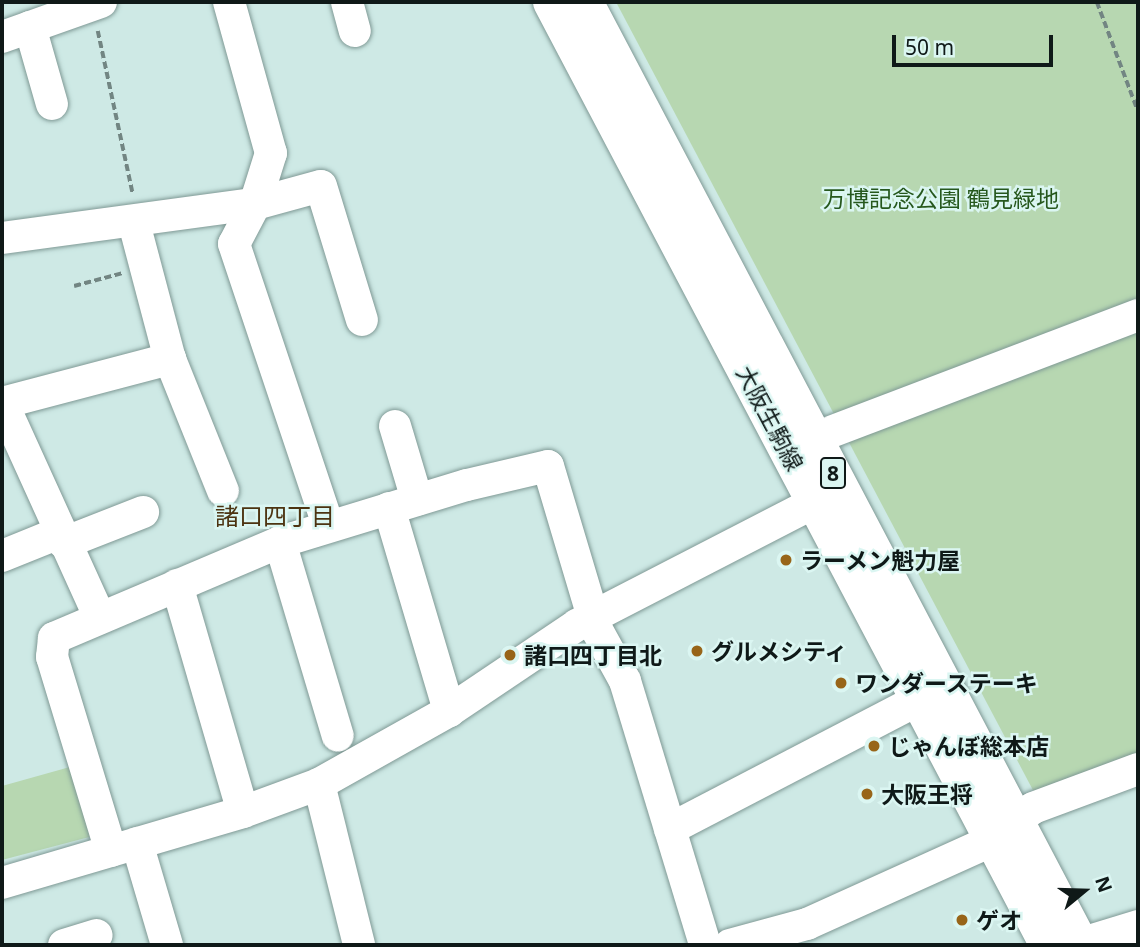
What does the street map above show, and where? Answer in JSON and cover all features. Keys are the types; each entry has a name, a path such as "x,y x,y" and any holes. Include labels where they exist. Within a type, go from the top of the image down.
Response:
{"main road":[{"name":"大阪生駒線","path":"552,2 827,495 1003,829 1070,945"},
{"name":"大阪生駒線","path":"584,2 827,495 918,700 1003,829"}],"street":[{"path":"229,2 271,153 255,204 234,244 328,526"},
{"path":"52,104 16,32 59,9 97,3"},
{"path":"2,238 58,227 134,223 255,204 321,186 362,320"},
{"path":"134,223 170,359 223,491"},
{"path":"833,431 1138,315"},
{"path":"100,618 62,538 11,448 2,403 170,359"},
{"path":"395,426 403,504 449,711"},
{"path":"167,945 124,847 52,657 54,638 280,542 403,504 548,466 594,616 625,681 705,945"},
{"path":"2,883 243,812 319,784 449,711 594,616 827,495"},
{"path":"2,556 143,512"},
{"path":"280,542 338,736"},
{"path":"177,585 243,812"},
{"path":"670,829 918,700"},
{"path":"730,945 812,934 1003,829 1033,808 1137,774"},
{"path":"319,784 359,945"},
{"path":"1070,945 1138,926"},
{"path":"64,945 97,935"}],"path":[{"path":"1097,2 1138,111"},
{"path":"97,3 132,179 134,223"},
{"path":"74,286 146,267"}],"green space":[{"name":"万博記念公園 鶴見緑地","path":"616,2 1138,2 1138,755 1035,794"},
{"path":"77,765 97,835 2,860 2,786"}],"place":[{"name":"ラーメン魁力屋","path":"786,560"},
{"name":"グルメシティ","path":"697,651"},
{"name":"諸口四丁目北","path":"510,655"},
{"name":"ワンダーステーキ","path":"841,683"},
{"name":"じゃんぼ総本店","path":"874,746"},
{"name":"大阪王将","path":"867,794"},
{"name":"ゲオ","path":"962,920"}],"district":[{"name":"諸口四丁目","path":"275,516"}]}
